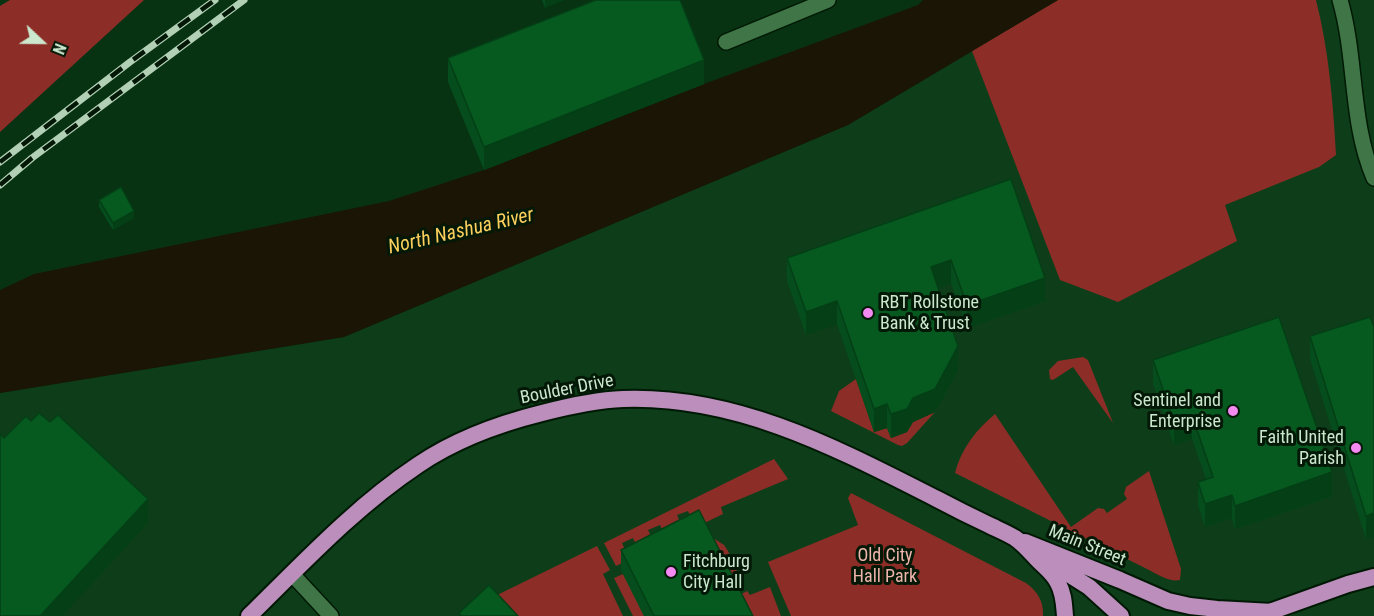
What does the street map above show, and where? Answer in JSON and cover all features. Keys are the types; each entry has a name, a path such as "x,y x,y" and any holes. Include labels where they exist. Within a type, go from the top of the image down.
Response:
{"highway":[{"name":"Boulder Drive","path":"249,616 329,537 377,495 418,465 451,445 484,430 525,417 585,403 623,399 670,400 700,404 756,418 801,434 1015,538 1052,573 1064,598 1065,616"},
{"name":"Main Street","path":"1015,538 1168,601 1217,609 1266,614 1348,584 1374,577"},
{"name":"Main Street","path":"1015,538 1089,587 1121,616"}],"main road":[{"path":"726,42 828,0"},
{"path":"1340,0 1349,40 1360,134 1365,158 1374,178"},
{"path":"292,574 331,616"}],"shaded area":[{"path":"1058,0 1374,0 1374,616 0,616 0,393 344,337 848,125"}],"green space":[{"path":"10,0 144,0 0,132 0,6"},
{"path":"1058,0 1316,0 1327,58 1336,155 1319,167 1225,205 1237,241 1118,302 1060,280 972,51"},
{"path":"1083,357 1088,360 1113,423 1073,367 1053,380 1050,379 1049,370 1058,361"},
{"path":"856,379 874,432 887,428 891,438 913,422 935,412 907,443 902,446 898,445 831,411 839,391"},
{"path":"995,414 1071,527 1098,508 1104,509 1107,513 1127,499 1124,494 1126,487 1149,471 1181,569 1180,580 1161,577 955,473 970,440"},
{"path":"774,459 788,479 721,507 723,514 694,528 688,511 677,515 682,526 665,536 660,525 648,530 656,547 638,549 633,538 622,543 627,554 633,558 616,566 604,543"},
{"name":"Old City Hall Park","path":"851,493 1026,583 1039,597 1043,616 791,616 768,562 858,525 848,498"},
{"path":"710,536 724,545 740,578 727,585"},
{"path":"597,546 610,570 603,574 623,616 505,616 489,599"},
{"path":"623,574 644,616 633,616 614,578"},
{"path":"770,587 781,616 743,616 734,598 747,591 750,595"}],"water":[{"name":"North Nashua River","path":"923,0 1058,0 848,125 344,337 0,393 0,290 34,274 389,201 484,170 704,84 918,5"}],"building":[{"path":"596,0 680,0 704,60 484,147 448,58"},
{"name":"RBT Rollstone Bank & Trust","path":"1011,179 1045,278 967,305 951,260 931,267 958,346 935,389 913,398 907,409 891,414 887,404 874,409 837,301 806,312 787,258"},
{"path":"121,187 134,211 113,223 99,200"},
{"name":"Sentinel and Enterprise","path":"1279,317 1332,472 1235,506 1232,495 1205,504 1198,482 1213,477 1192,415 1174,422 1153,360"},
{"name":"Faith United Parish","path":"1370,317 1374,327 1374,513 1366,516 1310,336"},
{"path":"39,413 50,422 58,415 148,499 40,616 0,616 0,434 4,438 26,416 31,421"},
{"name":"Fitchburg City Hall","path":"699,510 753,616 654,616 621,550"},
{"path":"489,585 518,616 461,616 459,613"}],"railway":[{"path":"0,162 215,0"},
{"path":"0,185 32,158 244,0"}],"place":[{"name":"RBT Rollstone Bank & Trust","path":"868,313"},
{"name":"Sentinel and Enterprise","path":"1233,411"},
{"name":"Faith United Parish","path":"1356,448"},
{"name":"Fitchburg City Hall","path":"671,572"}]}
